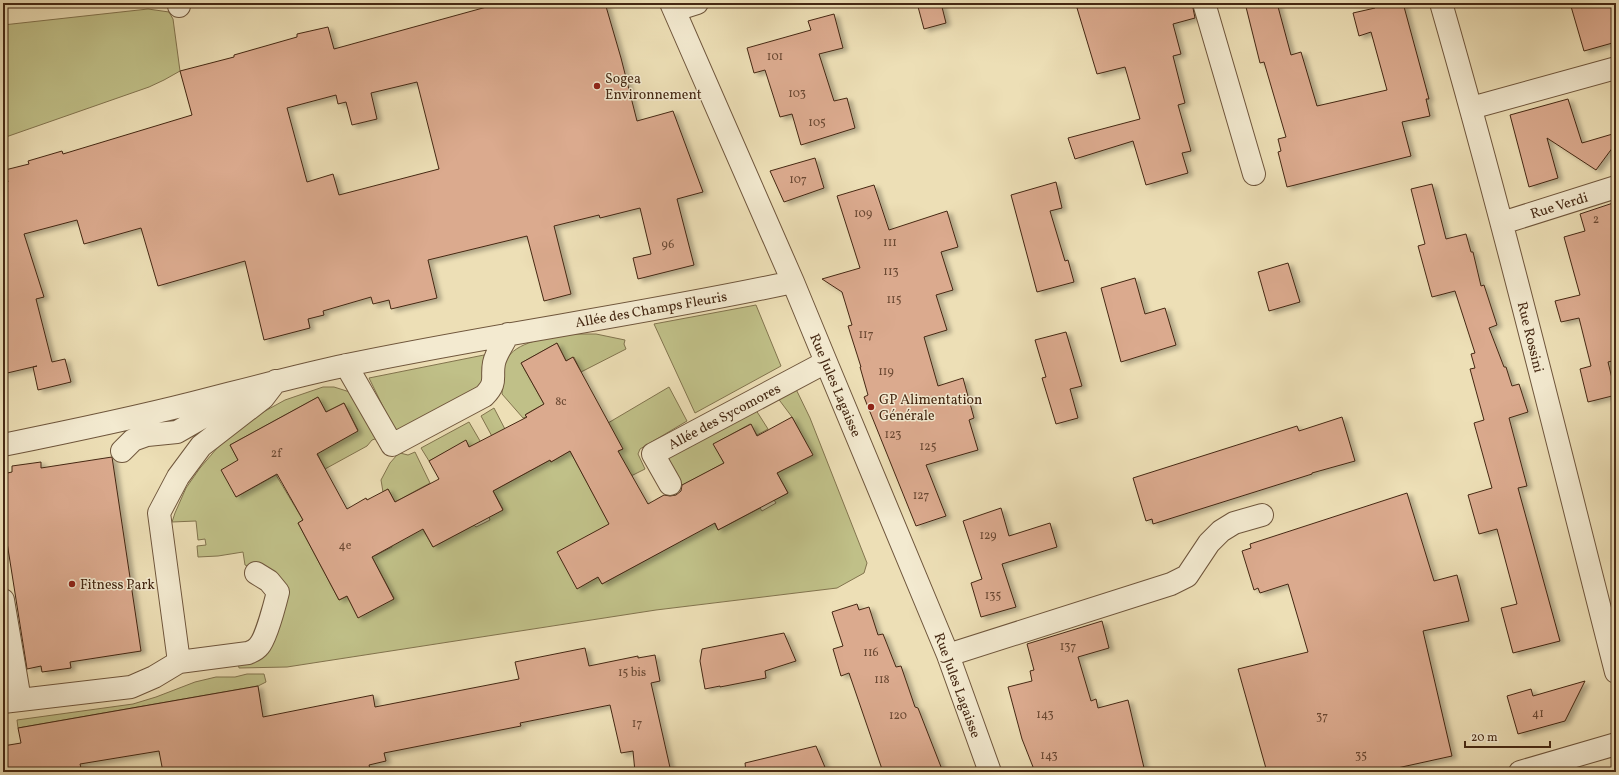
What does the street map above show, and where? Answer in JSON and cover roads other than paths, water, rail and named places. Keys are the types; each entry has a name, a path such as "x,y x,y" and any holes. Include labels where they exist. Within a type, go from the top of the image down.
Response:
{"street":[{"path":"673,6 697,3"},
{"path":"1204,3 1254,174"},
{"name":"Rue Rossini","path":"1441,3 1502,223 1616,672"},
{"name":"Rue Jules Lagaisse","path":"673,6 793,282 948,655 990,772"},
{"path":"1471,108 1616,68"},
{"name":"Rue Verdi","path":"1502,223 1616,188"},
{"name":"Allée des Champs Fleuris","path":"276,381 346,365 508,334 676,306 793,282"},
{"path":"346,365 392,445 484,396 490,390 494,377 494,363 508,334"},
{"name":"Allée des Sycomores","path":"670,484 653,454 826,362"},
{"path":"3,445 186,405 276,381"},
{"path":"122,451 133,440 146,435 177,432 227,403 276,381"},
{"path":"179,662 159,513 178,477 201,446 263,398 276,381"},
{"path":"948,655 1172,584 1187,576 1209,543 1220,531 1234,523 1262,515"},
{"path":"3,600 12,701 131,687 148,680 179,662 248,653 255,650 261,645 274,610 278,592 269,581 256,573"},
{"path":"1520,772 1616,744"}],"place":[{"name":"Sogea Environnement","path":"597,86"},
{"name":"GP Alimentation Générale","path":"871,407"},
{"name":"Fitness Park","path":"72,584"}]}
